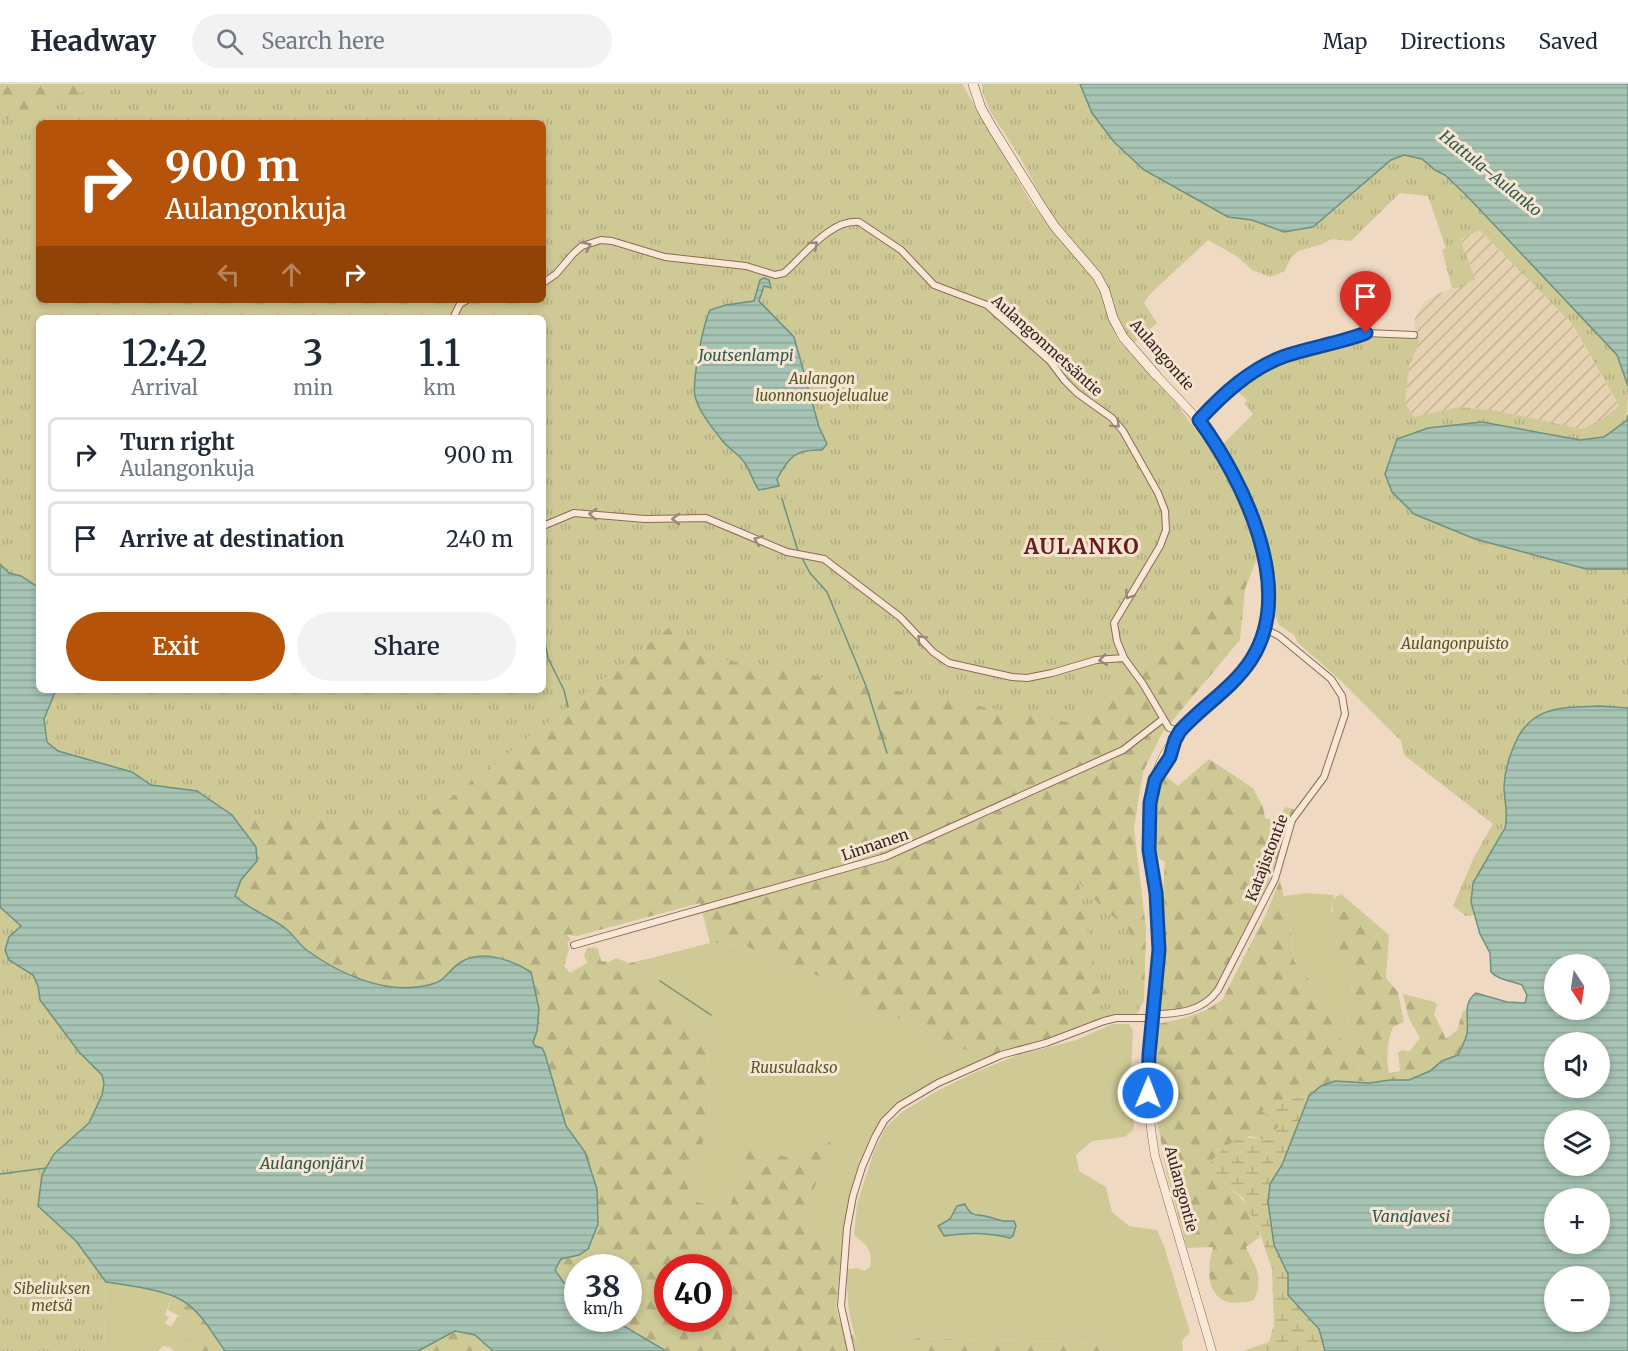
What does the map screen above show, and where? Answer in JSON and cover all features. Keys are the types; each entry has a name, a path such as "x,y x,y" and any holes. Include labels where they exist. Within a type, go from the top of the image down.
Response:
{"main road":[{"name":"Aulangontie","path":"973,84 981,108 1041,206 1055,227 1097,276 1123,337 1156,375"}],"street":[{"name":"Aulangonmetsäntie","path":"546,281 556,274 582,246 602,240 665,257 746,266 767,274 778,275 784,273 833,229 852,221 866,225 901,250 934,285 987,305 1050,361 1077,393 1112,418 1123,431 1158,493 1165,511 1166,530 1160,546 1114,623 1117,641 1124,658 1165,720"},
{"path":"1199,420 1235,385 1282,357 1366,333 1414,335"},
{"name":"Aulangontie","path":"1156,375 1199,420 1230,466 1257,533 1265,561 1268,592 1265,629 1251,660 1238,678 1180,731 1170,757 1155,780 1150,803 1148,831 1159,932 1158,972 1148,1080 1150,1127 1161,1178 1212,1351"},
{"path":"546,525 574,513 645,519 706,518 715,520 787,552 824,559 900,617 939,657 965,668 1027,678 1052,674 1095,660 1124,658"},
{"name":"Katajistontie","path":"851,1351 841,1306 847,1228 853,1196 875,1137 884,1121 899,1106 928,1089 1001,1055 1046,1043 1104,1021 1175,1014 1194,1009 1211,1000 1218,990 1275,879 1292,820 1324,777 1345,714 1342,696 1331,679 1279,636 1265,629"},
{"path":"1165,720 1170,729 1180,731"},
{"name":"Linnanen","path":"574,945 885,857 1123,750 1165,720"}],"shaded area":[{"path":"1480,230 1573,325 1619,407 1601,420 1582,429 1498,411 1460,407 1414,418 1405,403 1409,367 1419,342 1414,326 1415,318 1424,302 1452,288 1459,288 1460,239"}],"green space":[{"path":"0,84 962,84 1031,203 1098,285 1117,339 1176,403 1229,476 1258,556 1245,589 1240,640 1162,733 1143,772 1134,828 1146,929 1144,1000 1138,1013 1118,1016 983,1061 980,1053 933,1042 909,1019 862,1016 855,987 809,973 743,945 710,943 700,903 577,936 567,935 571,940 567,943 569,949 564,966 570,973 587,963 584,955 587,949 593,947 598,949 601,961 609,962 616,958 629,963 635,962 638,975 704,1034 707,1047 710,1119 686,1198 728,1212 750,1146 799,1161 805,1146 816,1138 830,1142 833,1150 810,1202 810,1224 812,1236 842,1243 836,1309 844,1333 854,1335 862,1351 666,1351 634,1332 642,1332 642,1254 579,1254 585,1152 566,1126 552,1077 533,1042 538,1024 521,966 489,957 473,957 459,964 437,982 410,988 379,985 335,967 306,949 279,924 235,897 240,880 257,861 256,847 132,772 58,751 44,719 55,693 546,693 546,315 36,315 36,586 0,564"},
{"name":"Aulangon luonnonsuojelualue","path":"107,84 962,84 1031,203 1098,285 1117,339 1176,403 1229,476 1258,556 1071,723 705,656 674,624 435,810 346,821 232,815 196,791 151,785 132,772 58,751 47,742 44,719 55,693 546,693 546,315 36,315 36,586 21,576 9,573 0,564 0,121"},
{"name":"Aulangonpuisto","path":"982,84 1080,84 1092,113 1144,170 1228,217 1252,220 1284,232 1313,227 1391,160 1404,155 1422,158 1466,195 1617,355 1628,386 1627,420 1604,437 1579,440 1482,422 1414,514 1475,539 1586,569 1628,569 1628,708 1599,706 1504,788 1507,819 1471,902 1474,915 1466,916 1453,906 1474,857 1493,824 1404,755 1401,741 1338,678 1298,643 1294,635 1279,625 1274,613 1268,551 1220,447 1253,414 1244,403 1247,400 1236,390 1287,360 1361,341 1364,336 1418,337 1419,342 1409,367 1405,403 1414,417 1460,407 1498,411 1582,429 1601,420 1619,406 1573,325 1480,230 1460,239 1475,279 1459,288 1452,288 1442,250 1446,248 1428,196 1400,193 1351,241 1332,239 1298,251 1290,259 1285,271 1270,277 1252,270 1238,257 1208,240 1149,295 1144,303 1157,323 1132,345 1118,321 1110,292 1048,210 1021,159 990,111"},
{"path":"1209,759 1253,788 1263,807 1265,818 1279,822 1285,807 1294,809 1269,880 1218,987 1196,1006 1172,1011 1159,1010 1165,939 1163,891 1165,862 1159,859 1156,848 1154,817 1158,796 1164,775 1178,786"},
{"path":"1280,880 1290,924 1294,961 1312,983 1362,1075 1348,1021 1352,987 1331,931 1333,899 1341,894 1389,935 1386,978 1398,992 1404,1022 1393,1027 1391,1033 1388,1050 1389,1073 1400,1071 1398,1052 1403,1050 1409,1052 1420,1038 1409,1019 1403,994 1435,1002 1437,1005 1434,1014 1446,1039 1457,1030 1463,1011 1466,1010 1467,1034 1458,1055 1442,1061 1430,1071 1409,1080 1369,1083 1361,1081 1321,1086 1309,1096 1274,1101 1279,1126 1268,1140 1249,1136 1220,1180 1235,1192 1251,1211 1260,1237 1246,1247 1258,1273 1254,1300 1240,1303 1228,1302 1220,1298 1211,1283 1209,1272 1213,1247 1187,1248 1166,1170 1157,1119 1157,1024 1185,1018 1206,1010 1222,1000 1266,914"},
{"path":"1078,881 1098,903 1129,930 1132,987 1142,986 1142,999 1137,1012 1091,1020 1087,996 1100,993"},
{"path":"1307,893 1334,895 1331,911 1352,987 1348,1021 1364,1078 1328,1016 1312,983 1294,961 1290,924 1283,896"},
{"name":"Sibeliuksen metsä","path":"0,907 21,926 9,937 5,950 9,960 33,975 38,986 40,1000 79,1052 102,1075 104,1083 102,1095 89,1123 78,1135 38,1206 76,1241 106,1282 104,1351 0,1351"},
{"name":"Ruusulaakso","path":"710,943 743,945 809,973 855,987 862,1015 909,1019 933,1042 980,1053 983,1061 897,1105 859,1166 850,1195 842,1243 812,1236 809,1217 810,1201 823,1168 728,1212 685,1198 710,1119 707,1047 704,1034 637,975 635,962"},
{"path":"1112,1024 1129,1024 1133,1030 1131,1070 1134,1129 1125,1137 1092,1141 1076,1155 1079,1171 1106,1187 1112,1212 1129,1226 1157,1230 1190,1332 1182,1341 1183,1351 1113,1351 1102,1343 918,1338 901,1344 901,1351 862,1351 849,1311 847,1269 858,1268 864,1271 870,1267 871,1256 868,1248 854,1235 857,1204 874,1151 886,1127 902,1112 974,1073 1015,1056 1076,1040","holes":["968,1211 977,1216 988,1216 998,1221 1014,1221 1010,1238 977,1233 944,1236 938,1226 950,1219 953,1214"]},
{"path":"1309,1096 1282,1165 1270,1184 1274,1244 1288,1274 1288,1295 1319,1329 1325,1351 1243,1351 1269,1342 1274,1325 1272,1269 1258,1228 1243,1198 1220,1180 1211,1169 1212,1160 1236,1140 1249,1138 1268,1140 1279,1126 1262,1111 1274,1101"},
{"path":"564,1258 564,1283 555,1270 561,1259"},
{"path":"106,1282 149,1289 172,1297 165,1315 169,1317 165,1323 171,1327 178,1316 182,1317 180,1330 192,1328 199,1340 177,1342 183,1351 174,1351 170,1347 163,1346 158,1351 104,1351"},
{"path":"172,1297 196,1312 225,1351 183,1351 177,1342 198,1339 192,1329 180,1330 177,1327 182,1317 168,1310"},
{"path":"455,1331 475,1335 493,1351 418,1351"},
{"path":"918,1338 1102,1343 1113,1351 901,1351 901,1344"}],"water":[{"name":"Hattula–Aulanko","path":"1080,84 1628,84 1628,386 1617,355 1466,195 1445,175 1422,159 1404,155 1391,160 1313,227 1284,232 1252,220 1228,217 1144,170 1114,142 1092,113"},
{"name":"Joutsenlampi","path":"764,278 769,280 771,288 764,286 759,301 794,337 819,427 827,444 822,450 805,451 794,456 785,465 777,479 779,486 759,490 744,461 724,443 706,419 699,408 694,388 704,328 710,310 754,301 760,280"},
{"path":"1628,415 1628,569 1586,569 1475,539 1414,514 1392,492 1385,474 1397,439 1428,428 1482,422 1580,440 1604,437 1627,420"},
{"name":"Aulangonjärvi","path":"0,564 9,573 21,576 36,586 36,693 55,693 44,719 47,742 58,751 132,772 151,785 197,791 232,815 256,847 257,861 241,880 235,896 241,901 285,928 305,949 334,967 378,985 409,988 432,984 442,979 461,962 478,956 506,960 531,972 539,1009 537,1031 533,1042 535,1046 542,1048 545,1054 566,1126 585,1152 597,1189 598,1224 588,1249 580,1254 564,1254 564,1258 561,1259 555,1270 564,1283 564,1332 634,1332 666,1351 493,1351 475,1335 455,1331 418,1351 225,1351 201,1317 183,1301 157,1291 106,1282 76,1241 38,1206 42,1175 54,1154 89,1123 102,1095 104,1083 102,1075 79,1052 40,1000 38,986 33,975 9,960 5,950 9,937 21,926 0,907"},
{"name":"Vanajavesi","path":"1599,706 1628,708 1628,1351 1325,1351 1319,1329 1288,1295 1288,1274 1274,1245 1268,1202 1270,1184 1282,1165 1309,1096 1321,1086 1335,1081 1369,1083 1409,1080 1430,1071 1442,1061 1458,1055 1467,1033 1469,1001 1476,993 1507,1002 1525,1003 1527,995 1522,985 1501,979 1491,972 1490,953 1480,934 1471,902 1473,883 1505,828 1507,818 1505,776 1514,746 1529,723 1548,711"},
{"path":"965,1204 975,1215 1014,1221 1016,1226 1013,1236 1010,1238 977,1233 944,1236 938,1226 950,1219 957,1206"}],"waterway":[{"path":"782,499 798,551"},
{"path":"802,558 810,573 827,592 866,686 887,753"},
{"path":"546,647 548,658 564,690 568,707"},
{"path":"660,981 711,1015"},
{"path":"0,1174 46,1168"}],"district":[{"name":"AULANKO","path":"1082,547"}],"route":[{"path":"1148,1093 1149,1055 1159,950 1156,893 1148,831 1150,803 1155,780 1170,757 1180,731 1238,678 1251,660 1260,644 1267,613 1268,592 1265,561 1248,506 1230,466 1199,420 1221,396 1264,366 1282,357 1366,333"}]}
